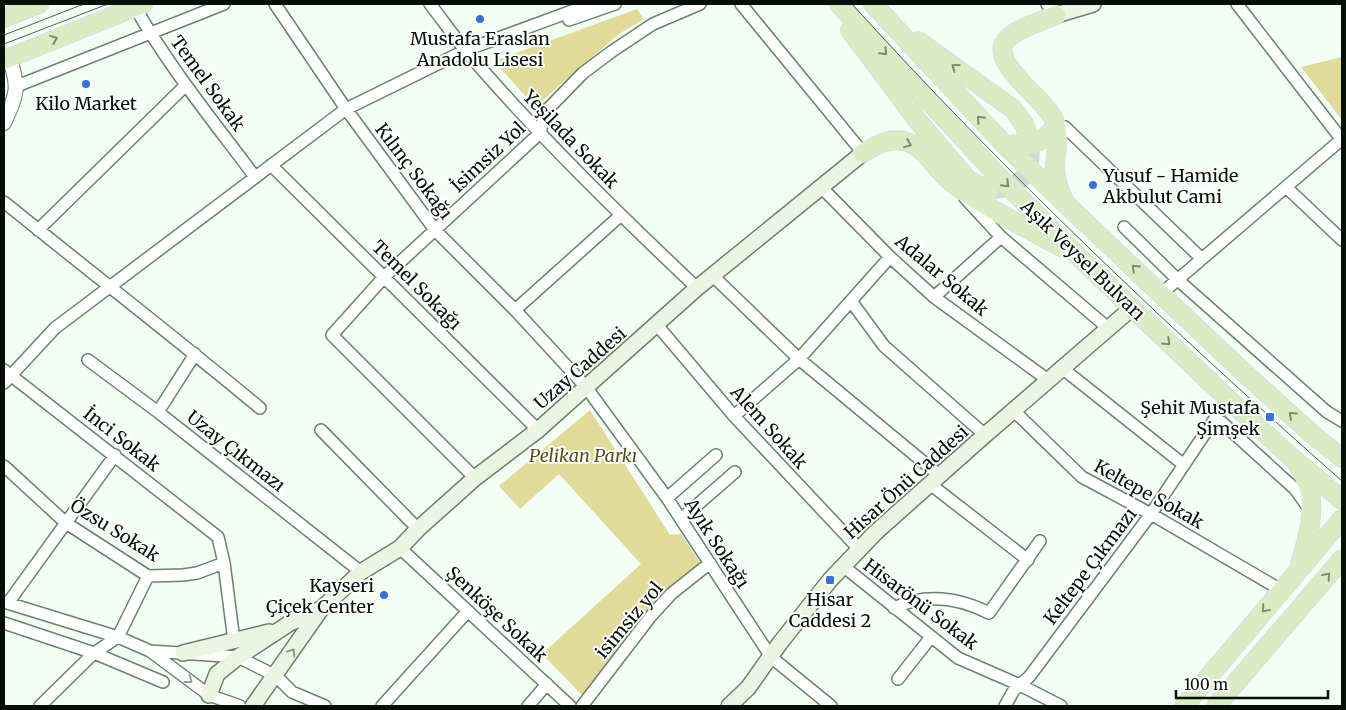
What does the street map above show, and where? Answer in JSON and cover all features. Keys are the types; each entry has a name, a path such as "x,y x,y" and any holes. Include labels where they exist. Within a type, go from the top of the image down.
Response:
{"main road":[{"path":"4,18 40,4"},
{"path":"830,4 918,121 968,180 989,190"},
{"name":"Aşık Veysel Bulvarı","path":"839,4 996,174 1080,258 1228,399 1291,457 1342,500"},
{"name":"Aşık Veysel Bulvarı","path":"873,4 1003,143 1068,206 1240,368 1319,440 1342,458"},
{"path":"1068,206 1058,186 1056,176 1056,126 1048,110 1006,65 1002,53 1004,42 1009,37 1052,10 1093,4"},
{"path":"6,58 139,5"},
{"path":"885,17 1013,109 1024,124 1028,134"},
{"path":"1003,143 1034,144 1042,140 1056,126"},
{"path":"863,153 881,142 895,140 911,143 947,179 981,202 1080,258"},
{"name":"Uzay Caddesi","path":"254,706 321,609 361,572 400,548 418,528 475,478 538,430 697,288 863,153"},
{"name":"Hisar Önü Caddesi","path":"729,706 748,688 807,608 859,549 934,479 1132,308"},
{"path":"1319,440 1342,444"},
{"path":"1291,457 1307,480 1312,498 1310,530 1298,570"},
{"path":"1184,706 1342,519"},
{"path":"1216,706 1342,558"},
{"name":"Uzay Caddesi","path":"206,700 217,674 238,657 290,623 321,609"},
{"path":"183,654 280,630"}],"street":[{"path":"17,86 224,4"},
{"name":"Kılınç Sokağı","path":"275,4 346,109 435,230 586,387"},
{"name":"Yeşilada Sokak","path":"430,4 468,53 540,133 697,288"},
{"path":"6,376 55,328 346,109 468,53 591,4"},
{"path":"468,53 615,4"},
{"name":"İsimsiz Yol","path":"475,478 332,335 385,276 540,133 545,112 570,85 597,62 653,24 700,4"},
{"path":"741,4 863,153"},
{"path":"1162,294 1342,140 1237,4"},
{"name":"Temel Sokak","path":"139,5 150,33 256,177"},
{"path":"4,123 14,101 17,86 15,73 6,58"},
{"path":"38,230 186,84"},
{"path":"1056,126 1065,127 1202,259"},
{"name":"Temel Sokağı","path":"271,165 385,276 538,430"},
{"path":"947,179 1001,236 1108,328"},
{"name":"Adalar Sokak","path":"822,187 890,257 934,297 1048,380"},
{"path":"1286,188 1342,240"},
{"path":"4,202 260,408"},
{"path":"514,310 621,215"},
{"path":"1124,227 1178,280 1327,412 1342,421"},
{"path":"934,297 1001,236"},
{"path":"734,416 800,358 890,257"},
{"path":"713,276 800,358 934,479 1028,560"},
{"path":"851,301 884,346 985,435"},
{"name":"Alem Sokak","path":"657,325 734,416 859,549"},
{"path":"158,412 195,354"},
{"name":"Uzay Çıkmazı","path":"88,360 158,412 361,572"},
{"path":"1062,368 1184,465"},
{"name":"İnci Sokak","path":"6,376 114,455 218,536 224,563"},
{"name":"Ayık Sokağı","path":"586,387 667,498 771,657 831,706"},
{"name":"Keltepe Çıkmazı","path":"1005,706 1014,690 1029,677 1151,514 1228,399"},
{"name":"Keltepe Sokak","path":"1013,410 1082,477 1151,514 1281,590"},
{"path":"1216,417 1295,489 1312,514"},
{"path":"321,430 418,528"},
{"path":"114,455 6,603 118,637 150,652 206,700 240,706"},
{"path":"667,498 716,455"},
{"name":"Özsu Sokak","path":"4,466 66,523 148,576 184,576 211,569 224,563"},
{"path":"681,519 735,472"},
{"path":"894,608 912,601 941,599 970,605 989,613 1040,541"},
{"name":"Şenköşe Sokak","path":"400,548 570,706"},
{"path":"224,563 234,641"},
{"name":"isimsiz yol","path":"582,706 651,616 672,594 710,563"},
{"name":"Hisarönü Sokak","path":"843,566 958,658 1020,685 1061,706"},
{"path":"40,706 94,653 118,637 148,576"},
{"path":"382,706 468,611"},
{"path":"4,622 94,653 163,682"},
{"path":"898,679 931,636"},
{"path":"150,652 238,657 276,676 292,692 325,706"},
{"path":"528,706 546,684"}],"green space":[{"path":"637,9 644,19 619,34 535,107 494,61"},
{"path":"1342,57 1342,120 1301,67"},
{"name":"Pelikan Parkı","path":"590,410 670,535 681,534 702,566 584,697 542,654 641,564 559,474 520,509 499,486"}],"tunnel":[{"path":"989,190 1012,186 1020,181 1025,174 1029,166 1030,157 1028,134"}],"tram line":[{"path":"4,35 84,4"},
{"path":"4,44 108,4"},
{"path":"852,4 969,129 1090,249 1215,367 1342,481"}],"place":[{"name":"Mustafa Eraslan Anadolu Lisesi","path":"480,19"},
{"name":"Kilo Market","path":"86,84"},
{"name":"Yusuf - Hamide Akbulut Cami","path":"1093,185"},
{"name":"Şehit Mustafa Şimşek","path":"1270,417"},
{"name":"Hisar Caddesi 2","path":"830,580"},
{"name":"Kayseri Çiçek Center","path":"384,595"}]}
